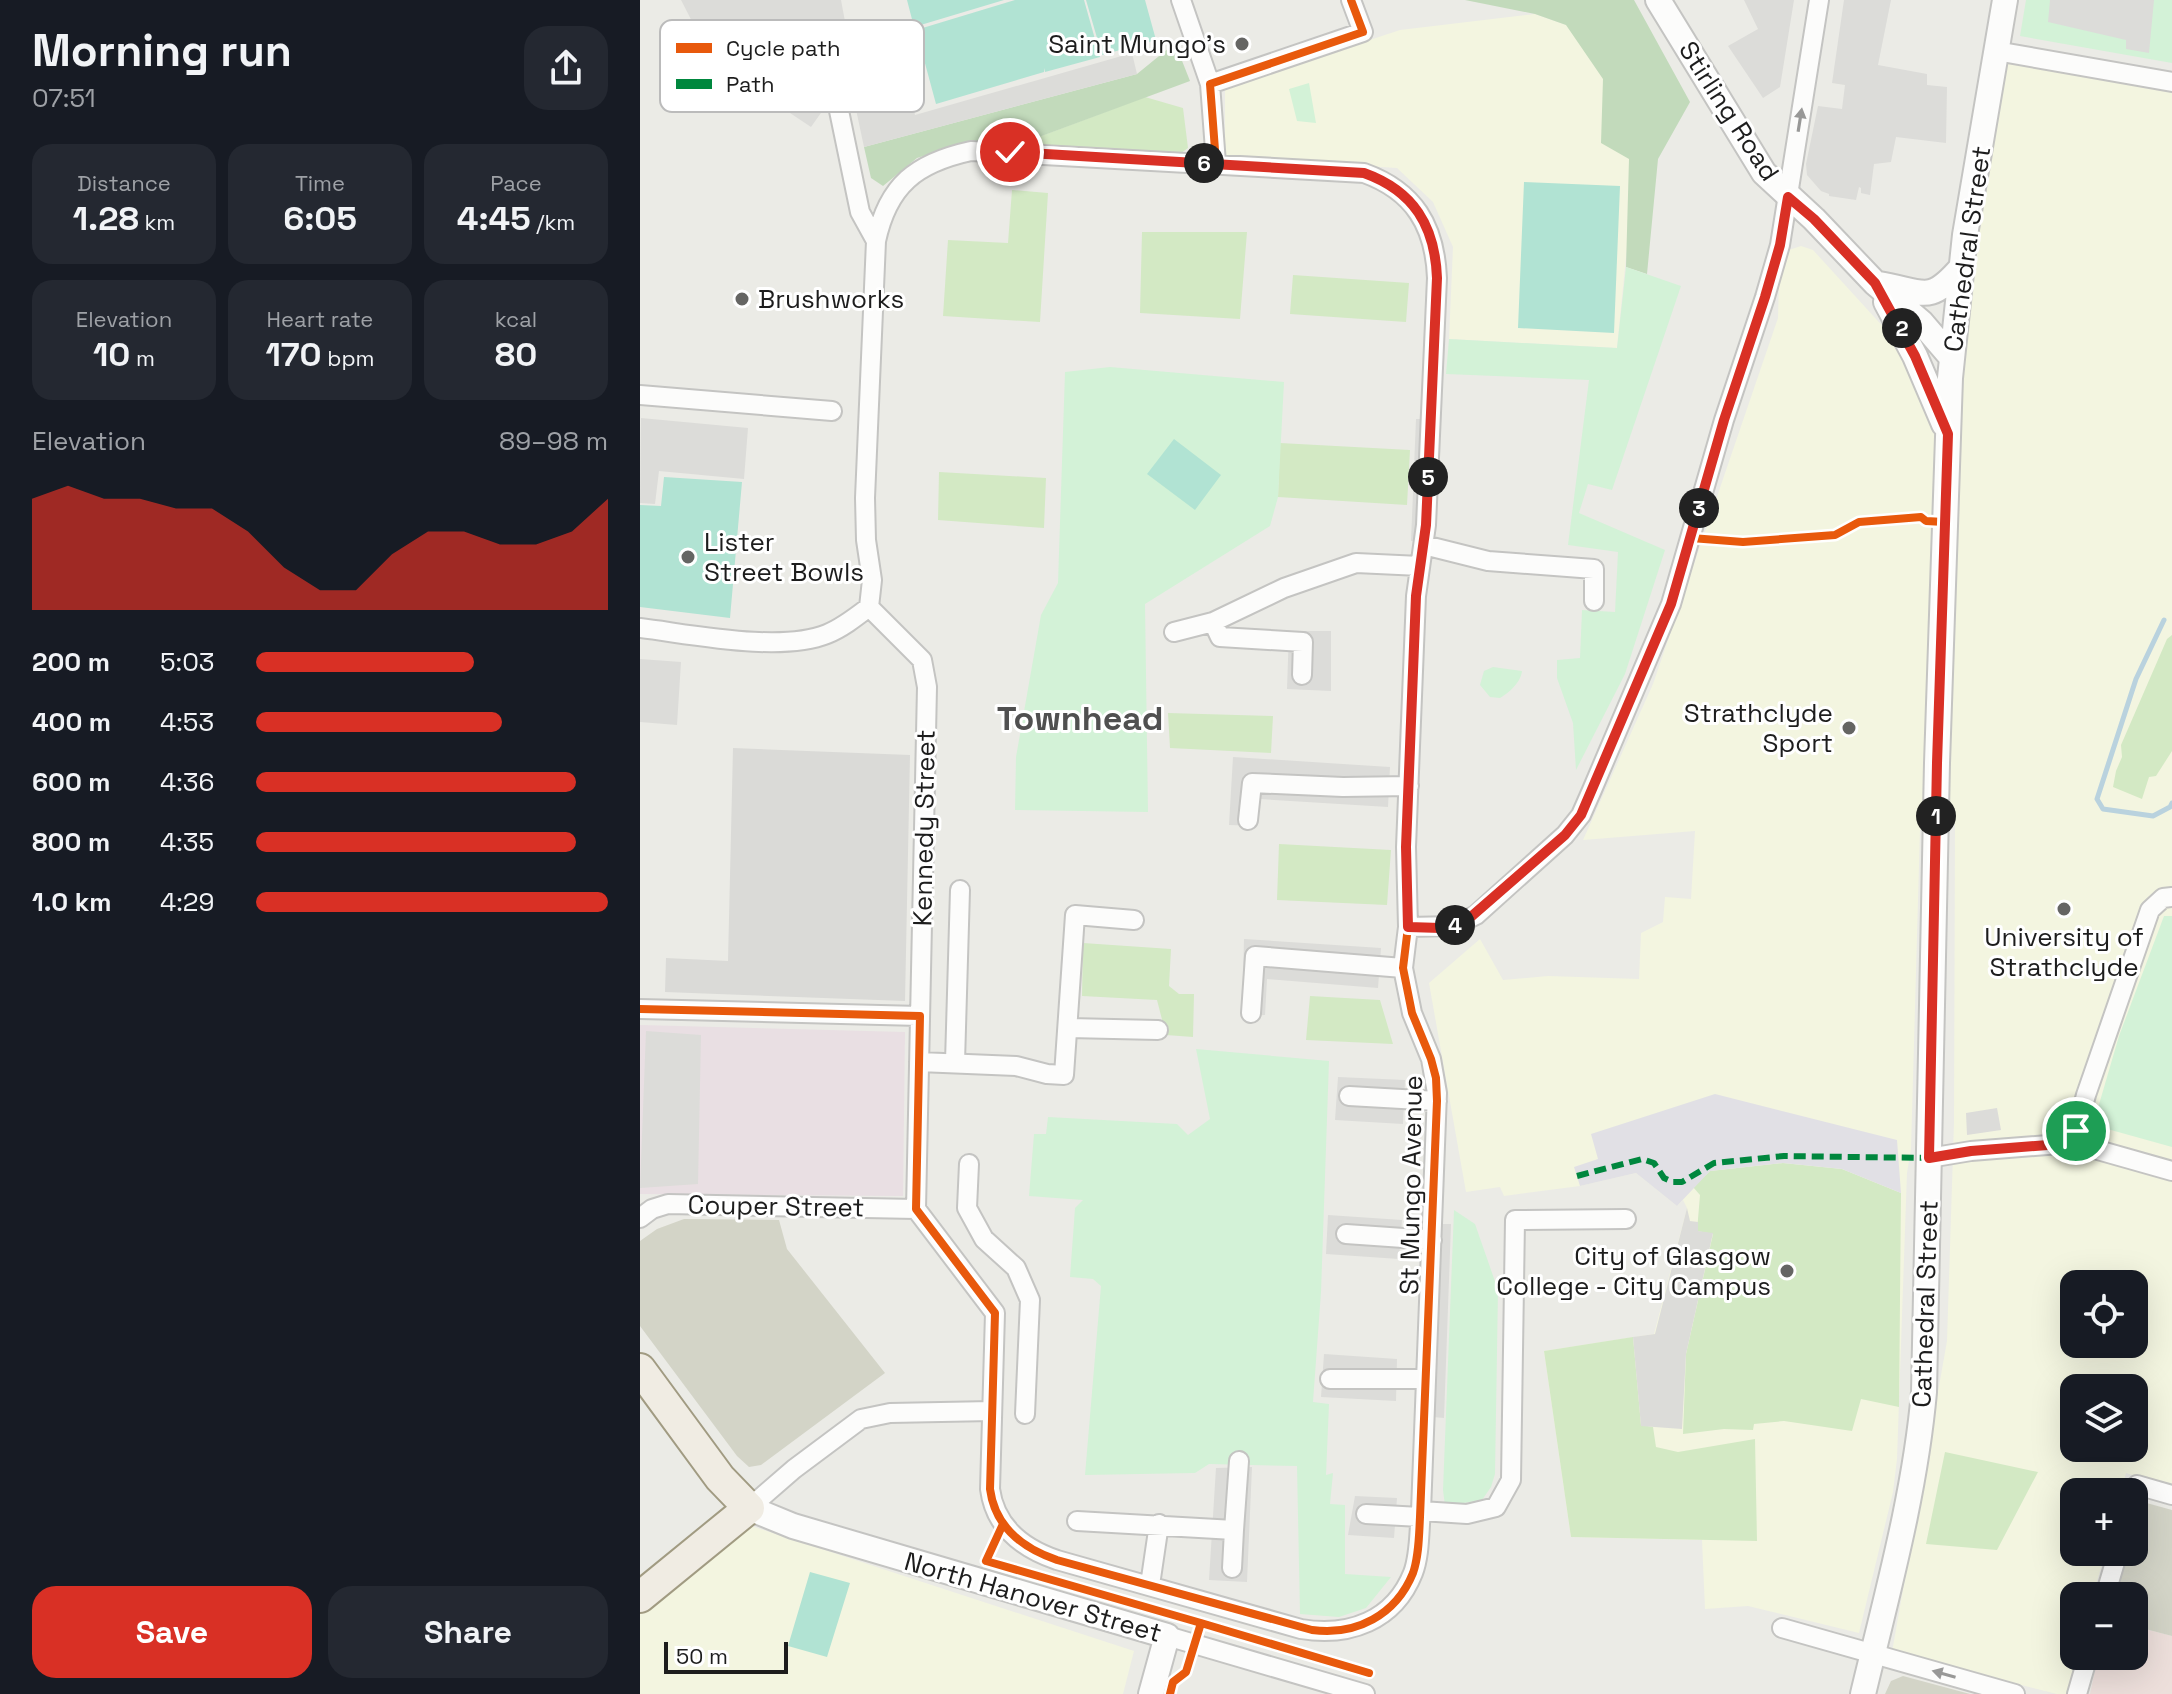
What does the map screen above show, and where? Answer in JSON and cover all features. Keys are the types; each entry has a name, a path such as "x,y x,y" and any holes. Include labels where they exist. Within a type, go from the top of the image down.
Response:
{"main road":[{"path":"640,1369 720,1478 749,1508 640,1597"}],"street":[{"path":"1181,0 1210,84 1216,163"},
{"path":"1210,84 1363,32 1351,0"},
{"name":"Stirling Road","path":"1658,0 1764,173 1814,219 1875,283 1922,323 1952,358"},
{"path":"1408,927 1441,928 1465,922 1565,835 1581,815 1671,604 1724,420 1765,297 1780,245 1819,0"},
{"name":"Cathedral Street","path":"1863,1694 1901,1537 1921,1423 1938,706 1952,358 1972,184 2005,0"},
{"path":"1996,51 2172,82"},
{"path":"640,628 749,640 793,641 826,634 849,623 869,607 872,580 866,540 865,498 876,241 860,212 839,112"},
{"name":"St Mungo Avenue","path":"876,241 881,217 900,187 919,169 954,155 988,151 1216,163 1364,173 1392,185 1416,208 1426,225 1437,278 1424,545 1416,596 1405,880 1408,927 1403,968 1412,1013 1436,1078 1437,1101 1420,1514 1413,1573 1401,1594 1378,1618 1342,1631 1301,1629 1042,1555 1021,1543 995,1513 990,1489 992,1411"},
{"path":"1875,283 1926,294 1944,288 1961,268"},
{"name":"Stirling Road","path":"1875,283 1915,356 1948,434"},
{"path":"640,395 832,411"},
{"path":"1424,545 1488,561 1594,569 1594,601"},
{"path":"1174,632 1213,622 1284,588 1356,563 1420,566"},
{"name":"Kennedy Street","path":"869,607 911,647 922,660 926,672 916,1209"},
{"path":"1213,622 1220,637 1303,642 1302,675"},
{"path":"1248,820 1252,783 1409,786"},
{"path":"955,1062 960,890"},
{"path":"2073,1143 2086,1095 2150,910 2164,900"},
{"path":"919,1062 1016,1066 1064,1075 1075,915 1134,920"},
{"path":"1251,1013 1255,956 1403,968"},
{"path":"640,1009 920,1016"},
{"path":"1069,1028 1158,1030"},
{"path":"1349,1096 1437,1101"},
{"path":"1929,1158 2073,1143 2172,1171"},
{"path":"969,1164 967,1208 984,1239 1016,1268 1030,1300 1025,1414"},
{"name":"Couper Street","path":"640,1218 652,1209 668,1204 916,1209"},
{"path":"749,1508 794,1469 861,1419 890,1413 992,1411 995,1313 916,1209"},
{"path":"1366,1514 1467,1514 1496,1507 1511,1480 1515,1220 1626,1219"},
{"path":"1346,1234 1432,1240"},
{"path":"957,1260 984,1239"},
{"path":"1330,1379 1426,1379"},
{"path":"1232,1568 1239,1461"},
{"path":"2148,1492 2172,1495"},
{"name":"North Hanover Street","path":"749,1508 793,1526 1365,1694"},
{"path":"1077,1521 1234,1530"},
{"path":"1150,1585 1159,1524"},
{"path":"1782,1628 2015,1694"},
{"path":"1151,1694 1167,1636"},
{"path":"2077,1694 2084,1670"}],"shaded area":[{"path":"681,0 841,0 845,20 691,20"},
{"path":"1744,0 1794,0 1780,87 1763,98 1728,46 1758,29"},
{"path":"1844,0 1891,0 1878,65 1927,74 1927,85 1947,87 1946,143 1896,137 1891,162 1874,164 1870,195 1861,193 1859,187 1856,200 1829,196 1821,191 1807,175 1806,164 1818,106 1842,109 1845,85 1832,83"},
{"path":"2026,0 2172,0 2172,63 2020,36"},
{"path":"2050,0 2154,0 2149,53 2126,49 2126,40 2048,22"},
{"path":"1535,14 1606,39 1644,78 1617,348 1449,339 1453,247 1433,202 1397,168 1225,157 1225,88 1400,30"},
{"name":"University of Strathclyde","path":"1996,51 2172,82 2172,1488 2126,1473 2125,1478 2060,1478 2060,1566 2101,1566 2097,1582 2060,1582 2060,1670 2073,1670 2067,1694 1892,1652 1947,1341 1954,1122 1955,823 1920,830 1911,1149 1907,1173 1897,1459 1893,1492 1859,1633 1748,1606 1705,1609 1702,1540 1571,1537 1544,1351 1654,1334 1687,1208 1683,1200 1677,1206 1636,1173 1580,1186 1504,1196 1500,1187 1466,1192 1429,983 1480,939 1503,980 1548,976 1639,979 1641,933 1663,922 1665,897 1691,899 1695,831 1583,840 1653,684 1778,318 1779,280 1789,250 1801,246 1813,250 1898,343 1946,443"},
{"path":"1132,53 1137,74 864,147 857,112 914,112 915,115"},
{"path":"1309,83 1316,123 1297,121 1289,89"},
{"path":"788,112 822,112 811,127"},
{"path":"1626,267 1681,286 1612,490 1588,484 1579,513 1665,550 1625,674 1576,770 1573,723 1557,678 1557,660 1580,658 1582,610 1615,612 1618,552 1568,545 1589,380 1446,374 1449,339 1617,348"},
{"path":"1110,367 1284,382 1278,497 1270,526 1145,604 1148,812 1015,810 1016,757 1041,615 1058,583 1065,372"},
{"path":"641,418 748,428 744,479 659,471 655,504 640,503"},
{"path":"1416,419 1422,419 1416,541 1411,541"},
{"path":"1289,631 1331,631 1331,691 1287,689"},
{"path":"640,659 681,662 677,725 640,722"},
{"path":"1493,667 1522,671 1514,687 1500,698 1490,697 1480,685 1484,671"},
{"path":"733,748 910,755 905,1001 665,992 666,958 728,961"},
{"path":"1233,757 1390,767 1388,807 1260,799 1257,826 1229,825"},
{"path":"2164,916 2172,916 2172,1147 2093,1125 2119,1036"},
{"path":"1244,939 1381,948 1378,988 1267,979 1265,1015 1242,1016"},
{"path":"640,1025 905,1032 903,1196 640,1194"},
{"path":"646,1031 701,1035 698,1184 640,1188"},
{"path":"1196,1049 1329,1061 1321,1292 1313,1402 1329,1404 1326,1475 1333,1473 1330,1504 1345,1505 1345,1574 1391,1577 1366,1608 1339,1617 1300,1614 1297,1466 1209,1464 1195,1473 1085,1475 1101,1286 1093,1279 1070,1277 1075,1208 1083,1200 1029,1196 1034,1134 1046,1134 1048,1117 1177,1124 1188,1135 1210,1119"},
{"path":"1338,1077 1405,1080 1403,1124 1335,1120"},
{"path":"1715,1094 1897,1140 1901,1193 1842,1169 1783,1163 1710,1171 1677,1206 1636,1173 1580,1186 1574,1167 1598,1159 1591,1134"},
{"path":"1997,1108 2001,1130 1967,1135 1966,1113"},
{"path":"1687,1208 1690,1221 1698,1222 1698,1231 1713,1233 1686,1354 1682,1429 1641,1426 1633,1337 1655,1334"},
{"path":"1454,1210 1475,1224 1498,1290 1495,1474 1482,1500 1445,1506 1443,1490"},
{"path":"1328,1215 1402,1220 1399,1259 1326,1254"},
{"path":"684,1219 779,1220 787,1249 885,1373 761,1465 749,1467 737,1456 640,1326 640,1241 657,1229"},
{"path":"1440,1224 1451,1224 1444,1418 1433,1417"},
{"path":"1324,1354 1397,1359 1396,1401 1321,1397"},
{"path":"1252,1467 1247,1582 1209,1580 1216,1468"},
{"path":"1355,1496 1397,1498 1394,1538 1348,1535"},
{"path":"2148,1503 2172,1510 2172,1636 2148,1630 2148,1582 2120,1582 2124,1566 2148,1566"},
{"path":"745,1524 1134,1651 1123,1694 640,1694 640,1611"},
{"path":"2148,1630 2172,1636 2172,1694 2090,1694 2095,1670 2148,1670"},
{"path":"1903,1676 1970,1694 1885,1694 1891,1681"}],"green space":[{"path":"907,0 1004,0 924,24 924,20 912,20"},
{"path":"1015,0 1084,0 1100,57 1045,72 1044,68 1044,72 936,104 924,60 924,28"},
{"path":"1086,0 1145,0 1156,40 1102,55"},
{"path":"1465,0 1634,0 1690,102 1658,159 1647,274 1626,267 1629,159 1601,143 1603,79 1566,25 1535,14"},
{"path":"1175,43 1190,81 1009,148 955,146 917,158 883,186 871,178 864,147 1137,74"},
{"path":"1145,97 1183,108 1188,148 1170,161 1009,148"},
{"path":"1524,182 1620,186 1614,333 1518,328"},
{"path":"1012,190 1048,193 1040,322 943,316 948,240 1008,243"},
{"path":"1142,232 1247,232 1240,319 1140,313"},
{"path":"1293,275 1409,283 1406,322 1290,314"},
{"path":"1174,439 1221,475 1195,510 1147,474"},
{"path":"1280,443 1410,450 1407,505 1278,497"},
{"path":"939,472 1046,478 1044,528 938,520"},
{"name":"Lister Street Bowls","path":"664,477 742,482 730,618 640,607 640,505 661,506"},
{"path":"2172,635 2172,751 2156,776 2149,777 2142,799 2113,787 2122,757 2121,745 2167,639"},
{"path":"1168,713 1273,716 1271,753 1170,748"},
{"path":"1279,844 1391,850 1387,905 1277,900"},
{"path":"1083,943 1171,949 1169,986 1179,994 1194,994 1193,1037 1166,1035 1157,1000 1082,996"},
{"path":"1310,996 1380,1000 1393,1044 1306,1040"},
{"path":"1783,1163 1842,1169 1901,1193 1899,1407 1861,1399 1852,1431 1784,1421 1754,1424 1753,1430 1724,1429 1683,1434 1686,1354 1713,1234 1697,1231 1700,1195 1693,1187 1710,1171"},
{"path":"1633,1337 1641,1425 1653,1427 1656,1447 1678,1452 1755,1439 1757,1541 1571,1537 1544,1351"},
{"path":"1945,1452 2038,1472 1997,1550 1926,1544"},
{"path":"810,1572 850,1583 827,1657 788,1646"}],"waterway":[{"path":"2164,620 2136,679 2097,799 2103,809 2153,816 2172,803"}],"marked path":[{"path":"1577,1176 1642,1159 1654,1163 1664,1178 1682,1182 1714,1163 1784,1156 1929,1158"}],"cycle path":[{"path":"640,1009 920,1016 916,1209 995,1313 990,1489 1004,1525 1022,1542 1057,1560 1312,1630 1344,1630 1373,1620 1406,1588 1413,1573 1418,1545 1437,1101 1436,1078 1412,1013 1403,968 1408,927 1406,847 1416,596 1426,525 1436,262 1429,235 1408,198 1377,179 1334,170 1216,163 1210,84 1363,32 1351,0"},
{"path":"1408,927 1441,928 1465,922 1565,835 1581,815 1671,604 1691,538 1743,542 1835,535 1859,522 1921,517 1926,521 1944,522"},
{"path":"1003,1524 986,1561 1201,1623"},
{"path":"1170,1694 1173,1682 1186,1672 1201,1623 1369,1673"}],"place":[{"name":"Saint Mungo's","path":"1242,44"},
{"name":"Brushworks","path":"742,299"},
{"name":"Lister Street Bowls","path":"688,557"},
{"name":"Strathclyde Sport","path":"1849,728"},
{"name":"University of Strathclyde","path":"2064,909"},
{"name":"City of Glasgow College - City Campus","path":"1787,1271"}],"district":[{"name":"Townhead","path":"1080,718"}],"route":[{"path":"1010,152 1364,173 1392,185 1416,208 1426,225 1432,241 1437,278 1426,525 1416,596 1406,847 1408,927 1454,926 1476,915 1565,835 1581,815 1671,604 1724,420 1780,245 1788,197 1814,219 1875,283 1902,328 1948,434 1929,1158 1971,1151 2073,1143 2076,1131"}]}
